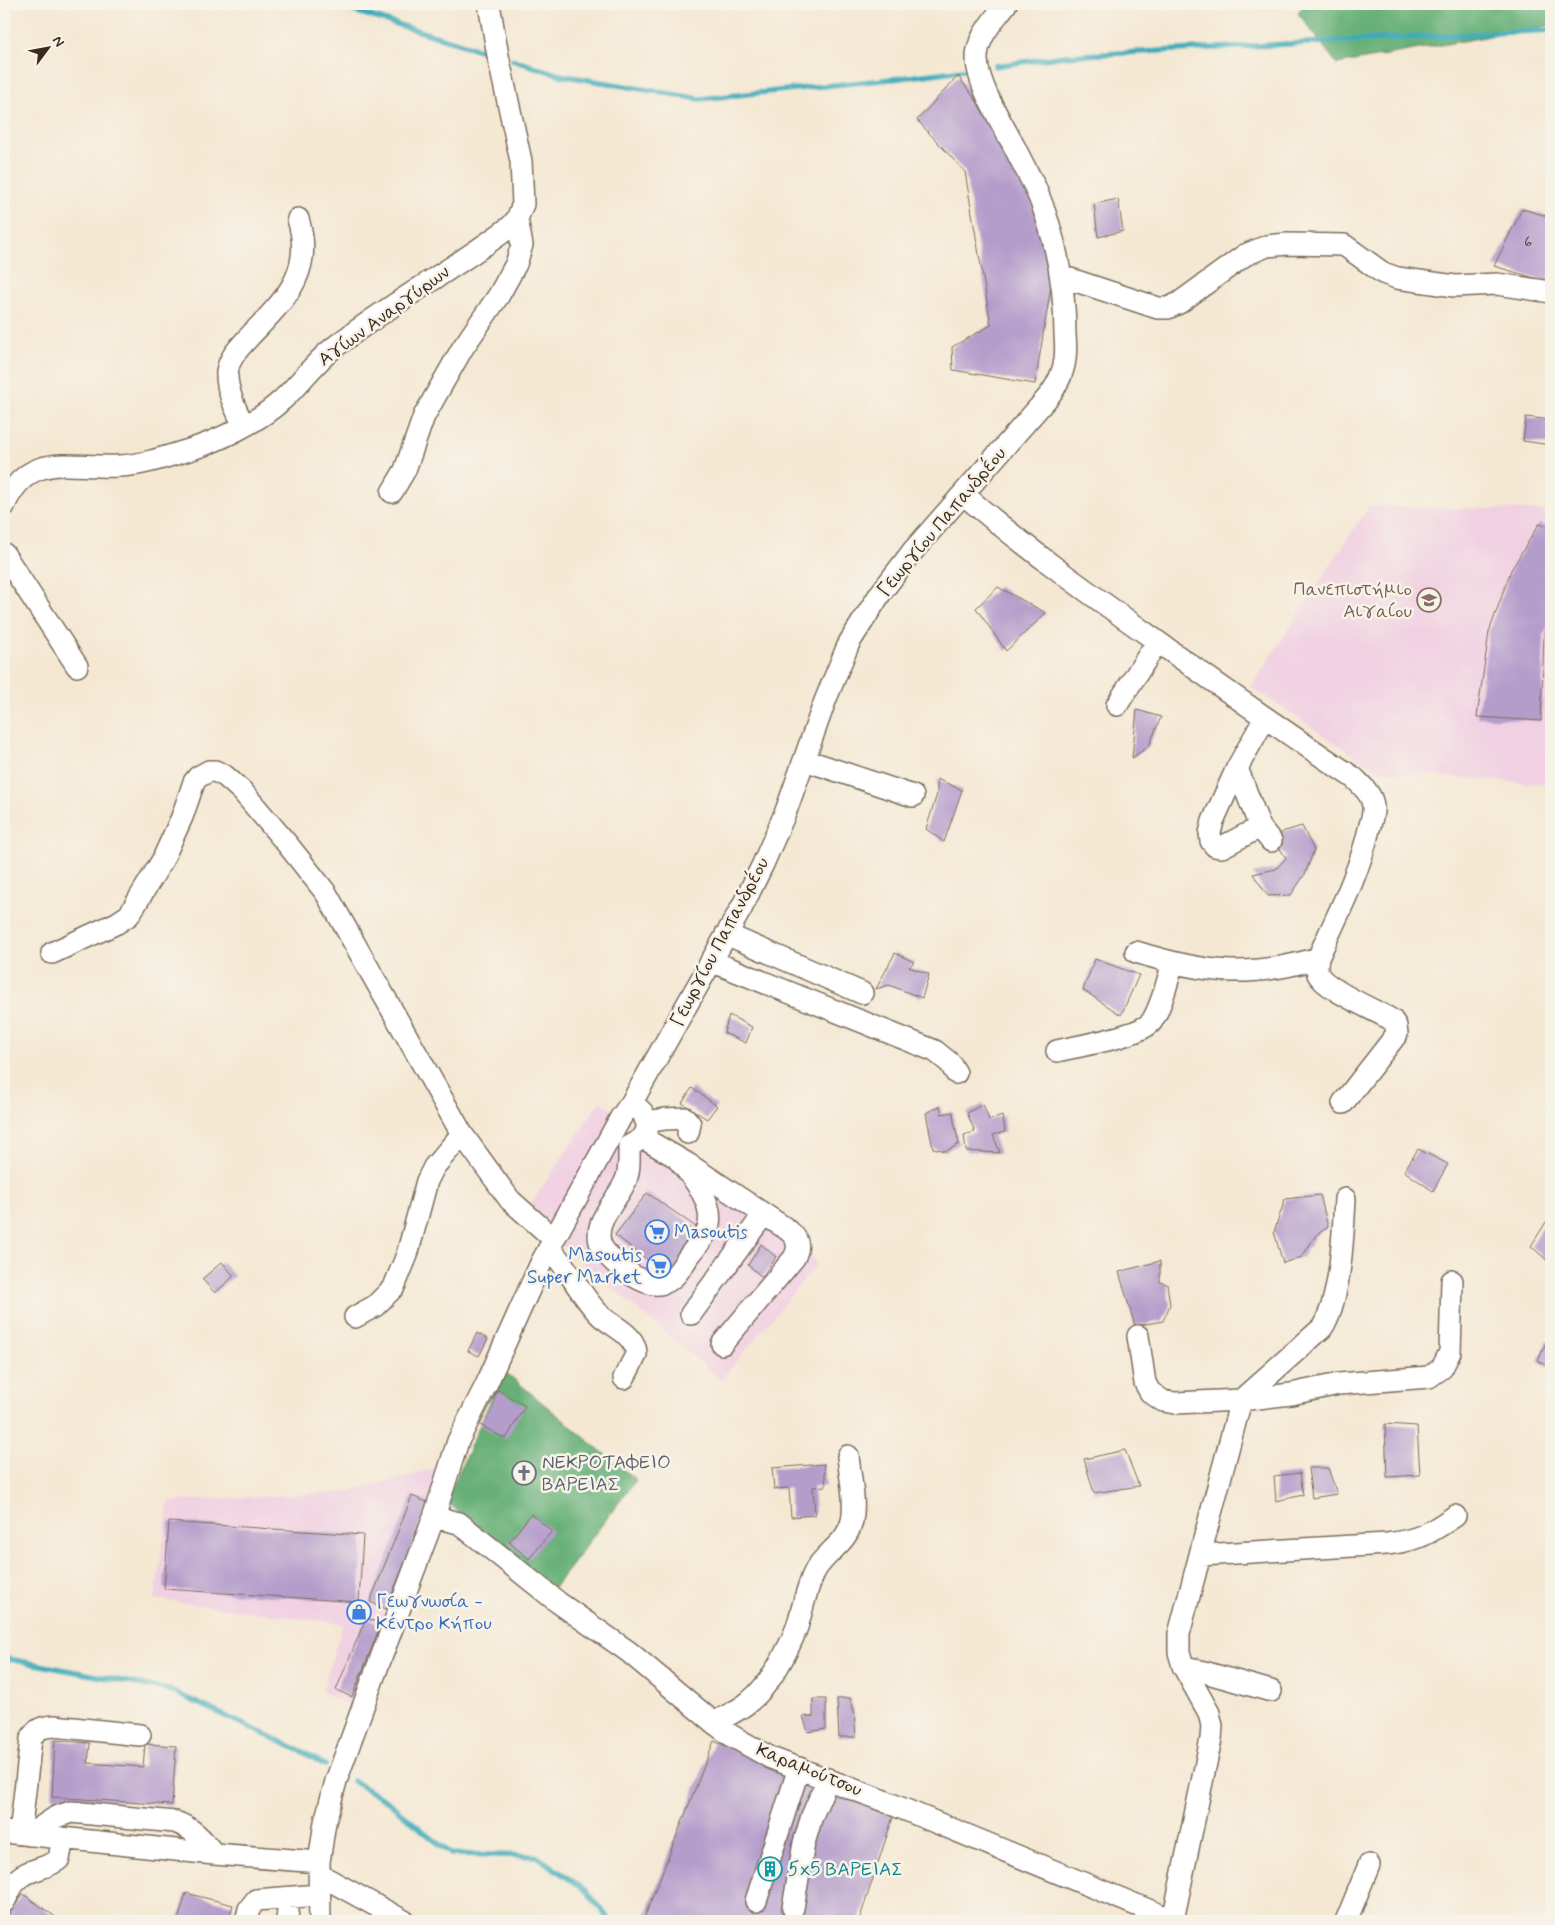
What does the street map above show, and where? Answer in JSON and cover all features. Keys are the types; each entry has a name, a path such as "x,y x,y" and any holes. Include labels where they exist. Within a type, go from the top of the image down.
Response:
{"street":[{"path":"392,492 405,470 424,416 462,349 499,295 516,264 522,245 517,219 523,204 521,160 498,56 489,4"},
{"name":"Γεωργίου Παπανδρέου","path":"320,1921 319,1878 325,1822 336,1781 434,1517 458,1441 552,1243 711,961 763,864 786,811 834,678 849,643 880,594 912,552 1043,404 1058,383 1064,367 1066,347 1065,320 1060,276 1050,233 1035,188 987,95 977,61 978,50 988,27 1006,4"},
{"path":"244,426 227,382 227,370 230,360 237,349 276,309 288,292 300,266 304,250 303,235 298,218"},
{"name":"Αγίων Αναργύρων","path":"4,506 9,493 16,484 37,470 64,464 117,467 152,462 210,443 244,426 281,401 320,359 333,348 400,300 500,234 517,219"},
{"path":"1060,276 1158,308 1168,308 1179,303 1246,255 1267,246 1287,244 1344,245 1383,273 1397,278 1455,286 1497,284 1551,292"},
{"path":"963,494 1012,536 1157,642 1354,778 1366,789 1373,806 1365,848 1318,958 1317,967 1322,979 1337,991 1392,1020 1397,1031 1395,1038 1343,1103"},
{"path":"4,554 77,666"},
{"path":"1118,705 1157,642"},
{"path":"1237,768 1265,834 1222,847 1215,846 1211,841 1210,833 1214,820 1237,768 1265,718"},
{"path":"805,760 913,796"},
{"path":"52,953 117,923 129,915 166,855 182,818 194,782 202,774 215,771 225,776 242,791 326,893 462,1134 510,1200 552,1243 578,1288 594,1309 632,1342 636,1350 635,1359 624,1378"},
{"path":"726,934 862,993"},
{"path":"1136,952 1173,964 1228,972 1257,971 1295,965 1318,958"},
{"path":"711,961 935,1051 950,1063 956,1073"},
{"path":"1057,1051 1130,1034 1146,1027 1156,1012 1173,964"},
{"path":"632,1102 643,1113 640,1136 625,1182 602,1222 599,1233 600,1243 610,1259 645,1283 660,1284 674,1277 704,1235 709,1224 707,1203 695,1182 676,1157"},
{"path":"603,1151 685,1118 690,1124 688,1133"},
{"path":"355,1317 386,1298 394,1287 407,1255 427,1180 434,1167 462,1134"},
{"path":"640,1136 764,1214 793,1234 797,1239 798,1250 794,1258 722,1344"},
{"path":"1174,1921 1211,1739 1212,1726 1209,1713 1183,1666 1179,1652 1179,1634 1242,1400 1316,1334 1328,1319 1334,1303 1343,1241 1345,1199"},
{"path":"691,1314 764,1214"},
{"path":"1138,1336 1145,1383 1150,1392 1157,1398 1175,1403 1242,1400 1291,1394 1339,1384 1429,1377 1446,1364 1450,1352 1452,1281"},
{"path":"714,1723 751,1700 769,1679 796,1629 815,1572 820,1563 844,1540 852,1519 853,1499 848,1456"},
{"path":"1201,1555 1386,1544 1408,1541 1424,1536 1455,1516"},
{"name":"Καραμούτσου","path":"434,1517 459,1523 523,1576 629,1652 714,1723 732,1736 771,1758 1023,1857 1174,1921"},
{"path":"1183,1666 1271,1691"},
{"path":"18,1834 31,1739 37,1730 42,1727 54,1726 140,1735"},
{"path":"756,1901 799,1768"},
{"path":"793,1908 804,1844 812,1816 828,1779"},
{"path":"18,1834 71,1812 175,1822 184,1825 199,1836 214,1854"},
{"path":"18,1834 214,1854 319,1878 404,1921"},
{"path":"4,1902 15,1881 21,1876 46,1867 59,1859 63,1838"},
{"path":"1346,1921 1369,1865"},
{"path":"246,1921 249,1909 256,1900 288,1898 319,1878"},
{"path":"287,1921 288,1898"}],"shaded area":[{"name":"Πανεπιστήμιο Αιγαίου","path":"1369,506 1533,510 1551,513 1551,785 1378,771 1251,687"},
{"path":"600,1101 806,1246 817,1264 721,1380 525,1213"},
{"path":"447,1465 356,1710 322,1692 343,1624 155,1599 169,1501 346,1492"}],"green space":[{"path":"1304,4 1551,4 1551,25 1337,64 1298,13"},
{"path":"504,1371 636,1480 554,1588 492,1541 446,1501"}],"building":[{"path":"958,76 1014,152 1055,262 1035,384 953,370 952,347 991,325 965,172 917,120"},
{"path":"1118,199 1123,231 1098,237 1094,204"},
{"path":"1522,209 1551,217 1551,270 1548,282 1494,266"},
{"path":"1526,417 1551,420 1551,445 1523,441"},
{"path":"1539,524 1551,527 1551,619 1544,634 1541,721 1477,717 1489,632 1511,570"},
{"path":"998,587 1046,613 1006,651 976,608"},
{"path":"1137,710 1161,717 1149,746 1132,758"},
{"path":"937,779 962,790 944,842 926,829 937,794"},
{"path":"1302,826 1314,850 1305,874 1291,895 1268,896 1253,874 1276,869 1286,858 1277,844 1282,832"},
{"path":"895,953 914,962 909,967 929,974 922,998 889,985 876,989"},
{"path":"1095,959 1139,975 1121,1015 1083,990"},
{"path":"729,1015 752,1027 746,1043 724,1033"},
{"path":"692,1088 717,1106 707,1119 682,1103"},
{"path":"983,1104 989,1120 1003,1116 1005,1132 993,1135 1000,1153 966,1151 964,1135 975,1132 967,1113"},
{"path":"940,1106 942,1114 953,1112 959,1144 946,1151 933,1148 926,1113"},
{"path":"1418,1149 1448,1164 1433,1191 1404,1171"},
{"name":"Masoutis","path":"647,1193 699,1229 670,1277 615,1235"},
{"path":"1320,1195 1328,1227 1316,1235 1302,1257 1283,1263 1274,1232 1285,1199"},
{"path":"1546,1222 1551,1226 1551,1264 1531,1246"},
{"path":"761,1244 776,1257 762,1277 748,1265"},
{"path":"1160,1261 1160,1282 1167,1284 1170,1305 1163,1321 1135,1326 1119,1272"},
{"path":"222,1262 234,1276 215,1293 202,1279"},
{"path":"477,1333 488,1339 479,1356 468,1351"},
{"path":"1547,1340 1551,1343 1551,1368 1538,1361"},
{"path":"498,1390 525,1406 506,1439 480,1425"},
{"path":"1385,1424 1417,1426 1420,1475 1387,1477"},
{"path":"1125,1450 1139,1486 1094,1493 1084,1459"},
{"path":"824,1464 826,1486 813,1487 815,1515 791,1517 789,1488 774,1489 772,1468"},
{"path":"1308,1468 1328,1468 1337,1494 1312,1498"},
{"path":"1300,1473 1303,1495 1276,1501 1274,1476"},
{"path":"412,1496 429,1503 386,1609 370,1602"},
{"path":"531,1514 552,1531 529,1559 509,1542"},
{"path":"169,1522 363,1535 359,1602 164,1589"},
{"path":"366,1618 381,1624 352,1697 336,1690"},
{"path":"850,1698 854,1711 856,1737 839,1737 837,1699"},
{"path":"813,1699 826,1699 826,1729 808,1732 803,1716 813,1717"},
{"path":"55,1740 90,1743 88,1763 143,1767 145,1744 176,1746 172,1805 52,1797"},
{"name":"5x5 ΒΑΡΕΙΑΣ","path":"714,1741 893,1817 859,1921 643,1921"},
{"path":"186,1893 233,1905 228,1921 178,1921"},
{"path":"23,1894 57,1918 55,1921 4,1921"}],"waterway":[{"path":"332,4 483,51"},
{"path":"995,66 1065,56 1551,30"},
{"path":"513,60 560,75 700,99 963,70"},
{"path":"4,1658 169,1690 303,1752 325,1765"},
{"path":"353,1781 388,1802 451,1854 536,1856 587,1891 610,1921"}],"place":[{"name":"Πανεπιστήμιο Αιγαίου","path":"1429,600"},
{"name":"Masoutis","path":"657,1232"},
{"name":"Masoutis Super Market","path":"659,1266"},
{"name":"ΝΕΚΡΟΤΑΦΕΙΟ ΒΑΡΕΙΑΣ","path":"524,1473"},
{"name":"Γεωγνωσία - Κέντρο Κήπου","path":"359,1612"},
{"name":"5x5 ΒΑΡΕΙΑΣ","path":"770,1869"}]}
